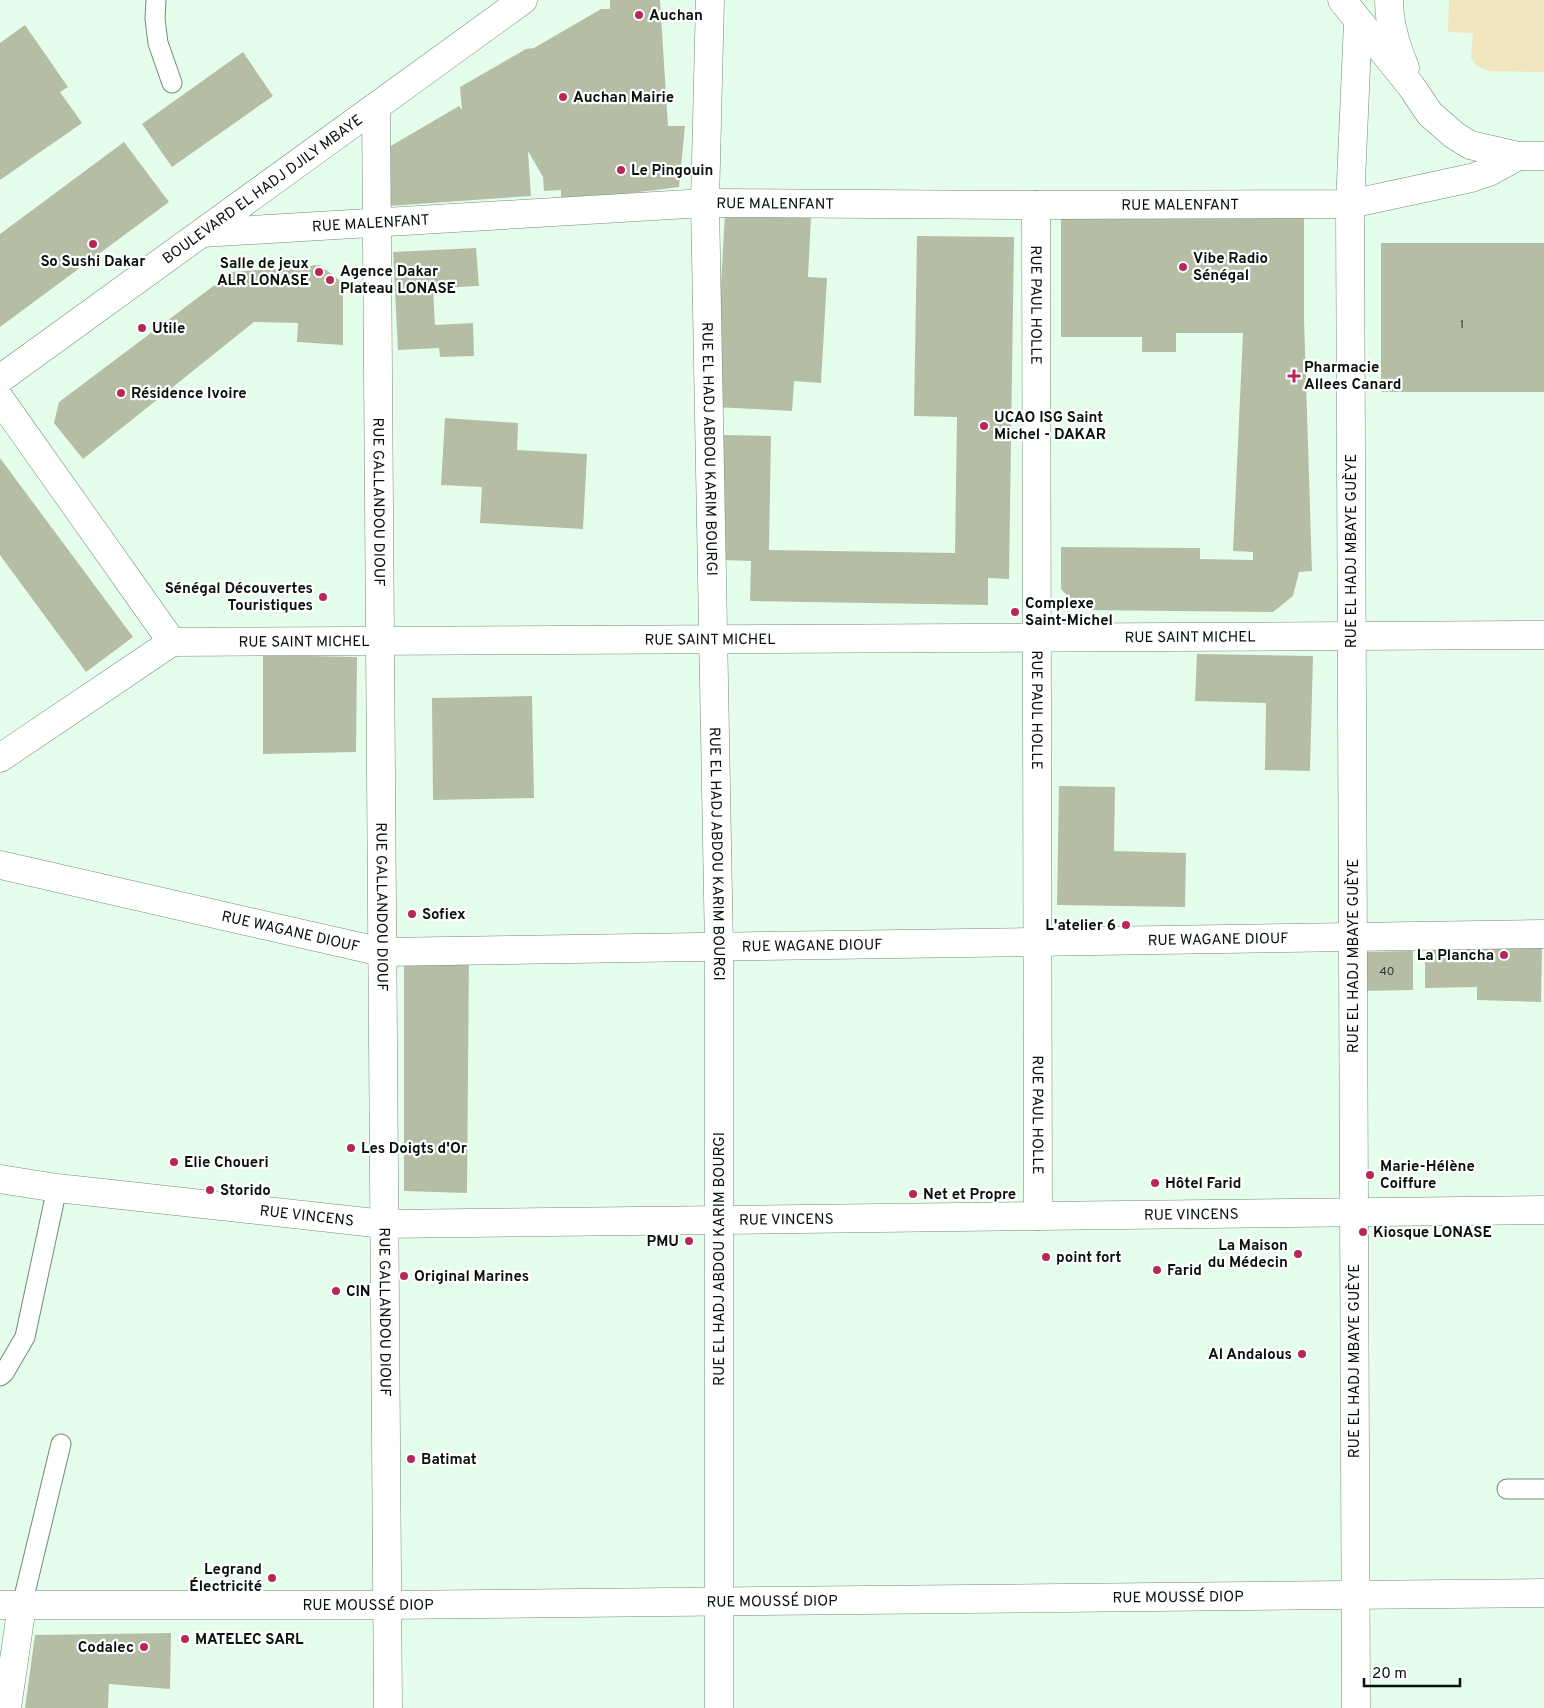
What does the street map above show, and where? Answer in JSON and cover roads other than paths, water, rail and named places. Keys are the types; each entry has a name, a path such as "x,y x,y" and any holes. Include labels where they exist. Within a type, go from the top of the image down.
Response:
{"street":[{"name":"BOULEVARD EL HADJ DJILY MBAYE","path":"0,379 524,0"},
{"name":"RUE EL HADJ ABDOU KARIM BOURGI","path":"710,0 705,203 719,948 719,1708"},
{"path":"1342,0 1411,86 1430,114 1454,135 1470,145 1531,156"},
{"path":"1389,0 1393,35 1411,86"},
{"name":"RUE EL HADJ MBAYE GUÈYE","path":"1356,1708 1350,204 1358,22"},
{"name":"RUE GALLANDOU DIOUF","path":"376,107 388,1708"},
{"name":"RUE MALENFANT","path":"202,233 705,203 1350,204 1471,178 1531,156"},
{"name":"RUE PAUL HOLLE","path":"1036,205 1038,1216"},
{"path":"0,399 172,642 0,758"},
{"name":"RUE SAINT MICHEL","path":"172,642 1544,635"},
{"name":"RUE WAGANE DIOUF","path":"0,865 382,952 1544,934"},
{"name":"RUE VINCENS","path":"0,1179 57,1188 384,1224 1544,1210"},
{"name":"RUE MOUSSÉ DIOP","path":"11,1605 387,1605 1544,1594"},
{"path":"7,1708 11,1605"}],"lane":[{"path":"156,0 155,19 158,43 172,83"},
{"path":"0,1376 4,1374 26,1337 57,1188"},
{"path":"11,1605 61,1444"},
{"path":"1507,1488 1544,1489"}],"place":[{"name":"Auchan","path":"639,15"},
{"name":"Auchan Mairie","path":"563,97"},
{"name":"Le Pingouin","path":"621,170"},
{"name":"So Sushi Dakar","path":"93,244"},
{"name":"Vibe Radio Sénégal","path":"1183,267"},
{"name":"Salle de jeux ALR LONASE","path":"319,272"},
{"name":"Agence Dakar Plateau LONASE","path":"330,280"},
{"name":"Utile","path":"142,328"},
{"name":"Pharmacie Allees Canard","path":"1294,376"},
{"name":"Résidence Ivoire","path":"121,393"},
{"name":"UCAO ISG Saint Michel - DAKAR","path":"984,426"},
{"name":"Sénégal Découvertes Touristiques","path":"323,597"},
{"name":"Complexe Saint-Michel","path":"1015,612"},
{"name":"Sofiex","path":"412,914"},
{"name":"L'atelier 6","path":"1126,925"},
{"name":"La Plancha","path":"1504,955"},
{"name":"Les Doigts d'Or","path":"351,1148"},
{"name":"Elie Choueri","path":"174,1162"},
{"name":"Marie-Hélène Coiffure","path":"1370,1175"},
{"name":"Hôtel Farid","path":"1155,1183"},
{"name":"Storido","path":"210,1190"},
{"name":"Net et Propre","path":"913,1194"},
{"name":"Kiosque LONASE","path":"1363,1232"},
{"name":"PMU","path":"689,1241"},
{"name":"La Maison du Médecin","path":"1298,1254"},
{"name":"point fort","path":"1046,1257"},
{"name":"Farid","path":"1157,1270"},
{"name":"Original Marines","path":"404,1276"},
{"name":"CIN","path":"336,1291"},
{"name":"Al Andalous","path":"1302,1354"},
{"name":"Batimat","path":"411,1459"},
{"name":"Legrand Électricité","path":"272,1578"},
{"name":"MATELEC SARL","path":"185,1639"},
{"name":"Codalec","path":"144,1647"}]}
